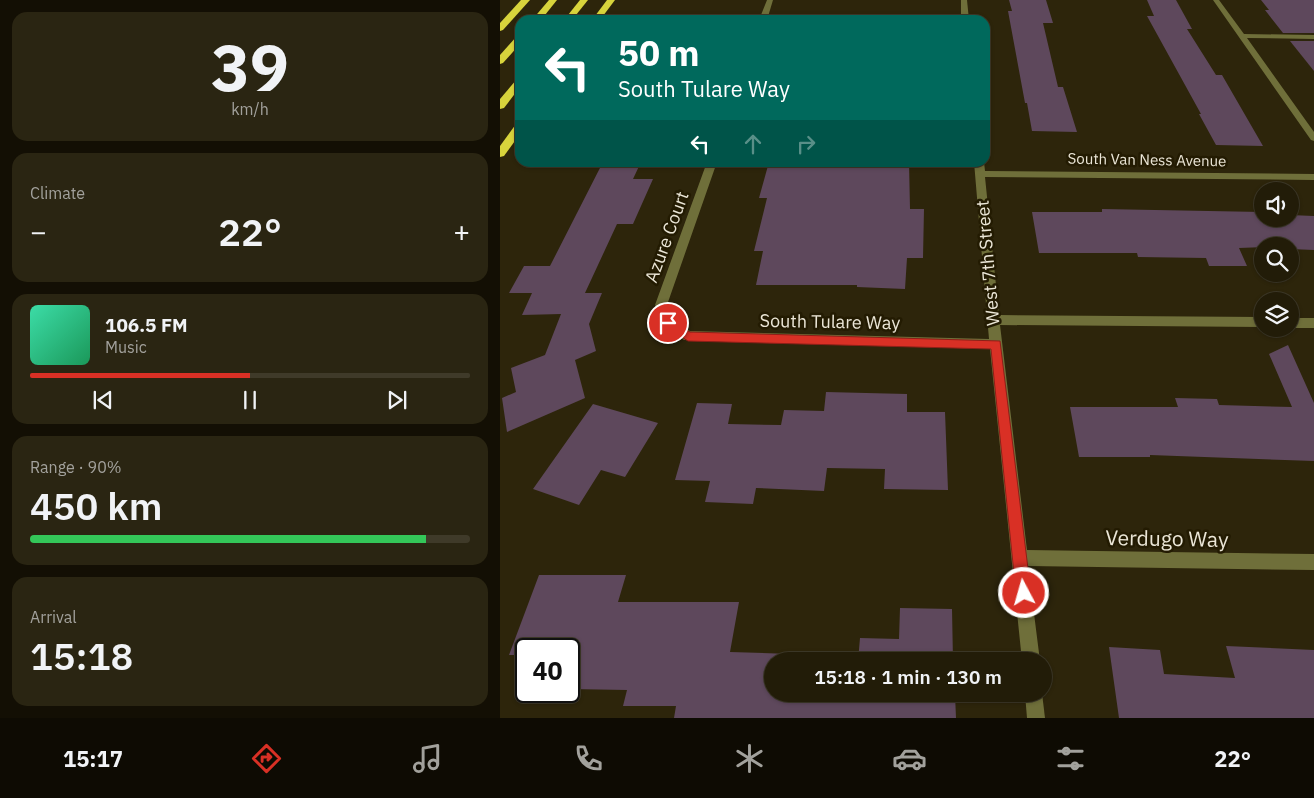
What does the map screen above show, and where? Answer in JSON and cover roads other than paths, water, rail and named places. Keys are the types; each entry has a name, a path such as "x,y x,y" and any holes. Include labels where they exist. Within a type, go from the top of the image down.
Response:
{"highway":[{"path":"500,28 526,0"},
{"path":"540,15 553,0"},
{"path":"572,15 584,0"},
{"path":"600,15 611,0"},
{"path":"500,61 515,44"},
{"path":"500,106 515,87"},
{"path":"500,154 515,133"}],"street":[{"path":"765,15 770,0"},
{"path":"964,0 965,15"},
{"path":"1216,0 1314,138"},
{"path":"1242,36 1314,37"},
{"name":"Azure Court","path":"668,323 661,305 710,167"},
{"name":"South Van Ness Avenue","path":"979,168 1314,177"},
{"name":"West 7th Street","path":"979,168 993,320 1030,652"},
{"path":"993,320 1254,322"},
{"name":"South Tulare Way","path":"668,323 688,336 996,344"},
{"path":"1299,323 1314,323"},
{"name":"Verdugo Way","path":"1020,558 1314,562"},
{"path":"1035,702 1036,718"}]}
